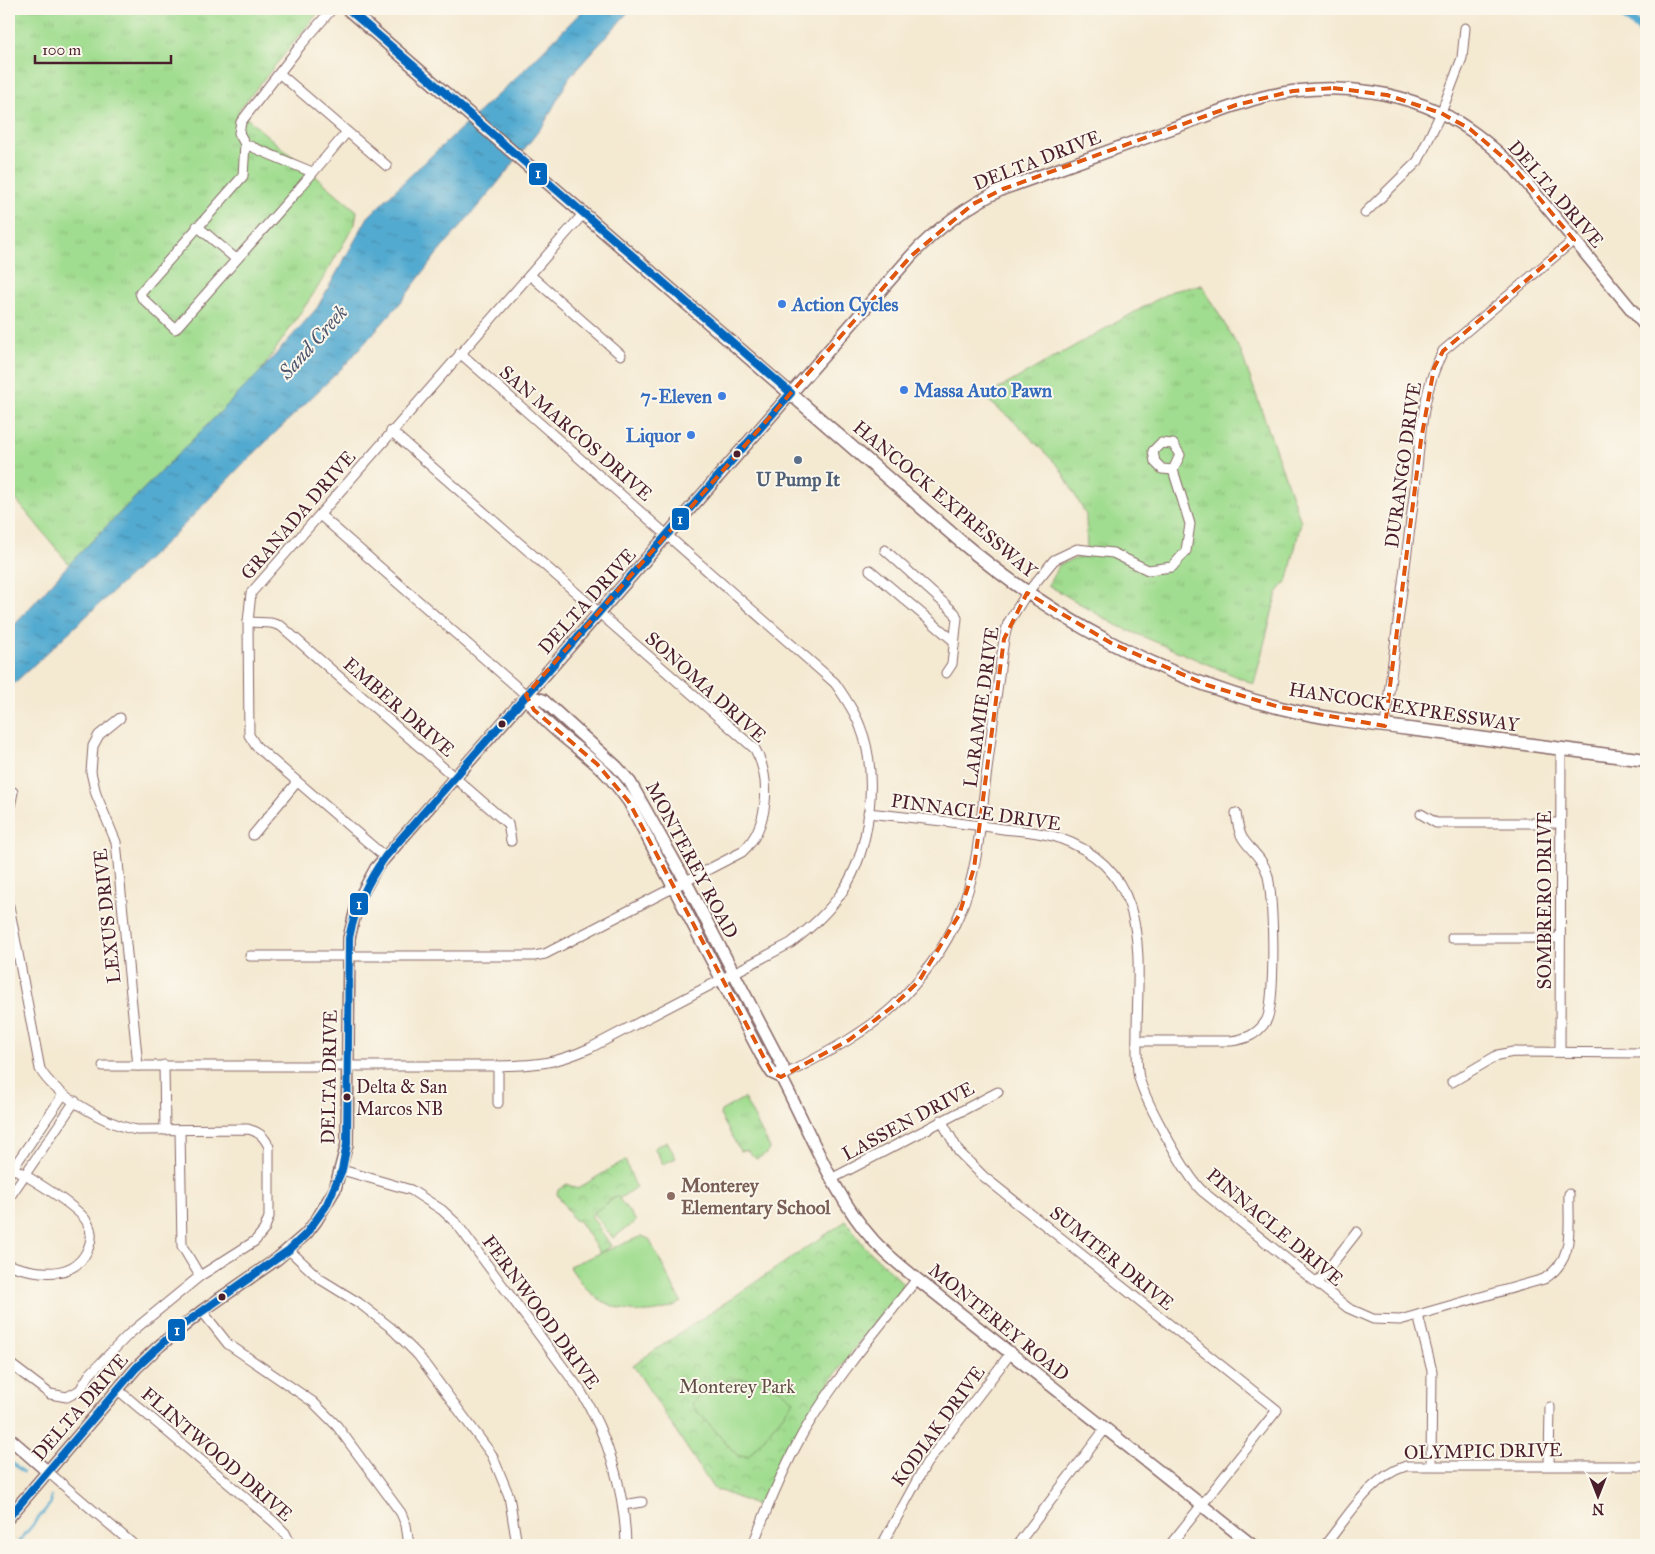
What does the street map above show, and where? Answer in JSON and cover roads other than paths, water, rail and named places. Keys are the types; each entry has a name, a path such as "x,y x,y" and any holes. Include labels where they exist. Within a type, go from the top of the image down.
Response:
{"main road":[{"name":"HANCOCK EXPRESSWAY","path":"348,9 959,540 1027,593 1111,644 1207,685 1279,707 1345,721 1646,760"},
{"name":"DELTA DRIVE","path":"9,1517 117,1389 158,1347 202,1311 289,1250 316,1222 335,1190 342,1170 348,1136 348,956 352,920 358,900 366,884 385,857 931,235 973,204 1003,189 1236,105 1293,91 1316,88 1360,90 1403,99 1441,113 1470,129 1510,164 1646,327"},
{"name":"MONTEREY ROAD","path":"526,695 542,700 617,766 630,782 685,880 732,974 782,1067 781,1077 833,1178 855,1216 873,1240 917,1279 1010,1354 1252,1545"},
{"name":"MONTEREY ROAD","path":"526,695 534,710 597,764 616,783 629,802 720,979 772,1073 781,1077"},
{"path":"9,1438 48,1472"}],"street":[{"path":"332,9 301,45 241,122 239,133 245,144 242,176 140,293 142,298 175,329 300,189 312,172 347,132"},
{"path":"1365,213 1418,161 1441,113 1462,58 1465,28"},
{"path":"280,74 387,166"},
{"path":"245,144 312,172"},
{"name":"GRANADA DRIVE","path":"385,857 256,746 249,735 248,622 252,593 391,431 584,213"},
{"path":"197,226 236,259"},
{"name":"DURANGO DRIVE","path":"1385,726 1424,416 1434,368 1443,351 1574,240"},
{"path":"530,275 621,355"},
{"name":"SAN MARCOS DRIVE","path":"103,1066 498,1066 539,1065 571,1057 791,943 810,929 829,909 852,873 864,838 868,813 870,768 866,746 856,718 835,683 460,353"},
{"name":"SONOMA DRIVE","path":"250,956 540,955 556,950 685,880 742,852 749,845 760,825 763,812 765,771 755,749 391,431"},
{"name":"LARAMIE DRIVE","path":"781,1077 849,1040 892,1007 919,981 938,954 959,915 974,868 1004,639 1008,623 1027,593 1054,560 1077,549 1113,553 1148,570 1172,567 1186,551 1190,524 1173,470"},
{"name":"MONTEREY ROAD","path":"320,515 526,695"},
{"path":"885,550 955,612 957,618 952,664 946,673"},
{"path":"870,570 954,641"},
{"name":"EMBER DRIVE","path":"248,622 271,623 281,626 508,824 511,841"},
{"name":"LEXUS DRIVE","path":"120,718 98,734 93,746 91,772 96,794 116,842 138,1066"},
{"name":"SOMBRERO DRIVE","path":"1560,1052 1561,748"},
{"path":"253,835 297,782"},
{"path":"9,810 13,792"},
{"name":"PINNACLE DRIVE","path":"868,813 980,825 1057,837 1089,852 1106,866 1119,883 1129,902 1137,933 1137,1041 1141,1084 1193,1182 1348,1308 1362,1316 1386,1321 1418,1315 1544,1279 1555,1273 1563,1264 1568,1250 1569,1194"},
{"path":"1137,1041 1244,1039 1255,1034 1267,1020 1272,1001 1271,884 1260,858 1242,837 1236,813"},
{"path":"1421,814 1436,823 1560,823"},
{"path":"9,906 13,954 40,1069 48,1081 64,1095 110,1123 123,1128 165,1130 248,1129 258,1132 265,1138 270,1147 270,1217 264,1230 255,1241 200,1276 129,1334 74,1394 59,1397 50,1394 9,1363"},
{"path":"1452,938 1560,938"},
{"path":"1452,1082 1498,1055 1513,1052 1646,1053"},
{"path":"164,1065 165,1130"},
{"path":"498,1066 498,1103"},
{"name":"LASSEN DRIVE","path":"833,1178 941,1120 998,1092"},
{"path":"9,1265 25,1270 55,1273 80,1262 91,1243 91,1232 81,1214 24,1175 11,1171 64,1095"},
{"path":"9,1198 75,1101"},
{"name":"SUMTER DRIVE","path":"941,1120 959,1152 984,1176 1276,1410 1202,1506"},
{"path":"180,1130 182,1246 200,1276"},
{"name":"FERNWOOD DRIVE","path":"342,1170 411,1190 427,1198 457,1224 580,1390 592,1410 608,1446 623,1505 626,1545"},
{"path":"1317,1283 1357,1232"},
{"path":"289,1250 320,1279 359,1303 390,1327 418,1355 492,1455 509,1496 517,1545"},
{"path":"753,1545 777,1484 803,1434 830,1391 917,1279"},
{"path":"202,1311 228,1344 313,1402 337,1426 401,1513 406,1525 409,1545"},
{"path":"1418,1315 1432,1371 1431,1465"},
{"name":"KODIAK DRIVE","path":"882,1545 926,1464 1010,1354"},
{"name":"FLINTWOOD DRIVE","path":"117,1389 274,1522 285,1533 291,1545"},
{"path":"1549,1465 1550,1407"},
{"path":"1017,1545 1105,1429"},
{"name":"OLYMPIC DRIVE","path":"1325,1545 1382,1477 1392,1470 1406,1466 1646,1466"},
{"path":"48,1472 134,1545"},
{"path":"623,1505 642,1502"},
{"path":"1170,1545 1202,1506"}],"water":[{"name":"Sand Creek","path":"584,9 631,9 569,78 544,124 496,185 436,255 401,302 347,363 238,469 180,529 9,688 9,631 69,564 261,371 317,308 368,217 521,73"}],"waterway":[{"path":"1617,9 1646,33"},
{"path":"9,1460 23,1472"},
{"path":"16,1545 51,1503 51,1496"}],"place":[{"name":"Action Cycles","path":"782,304"},
{"name":"Massa Auto Pawn","path":"904,390"},
{"name":"7-Eleven","path":"722,396"},
{"name":"Liquor","path":"691,435"},
{"name":"U Pump It","path":"798,460"},
{"name":"Delta & San Marcos NB","path":"347,1097"},
{"name":"Monterey Elementary School","path":"671,1196"}],"park label":[{"name":"Monterey Park","path":"737,1386"}]}
